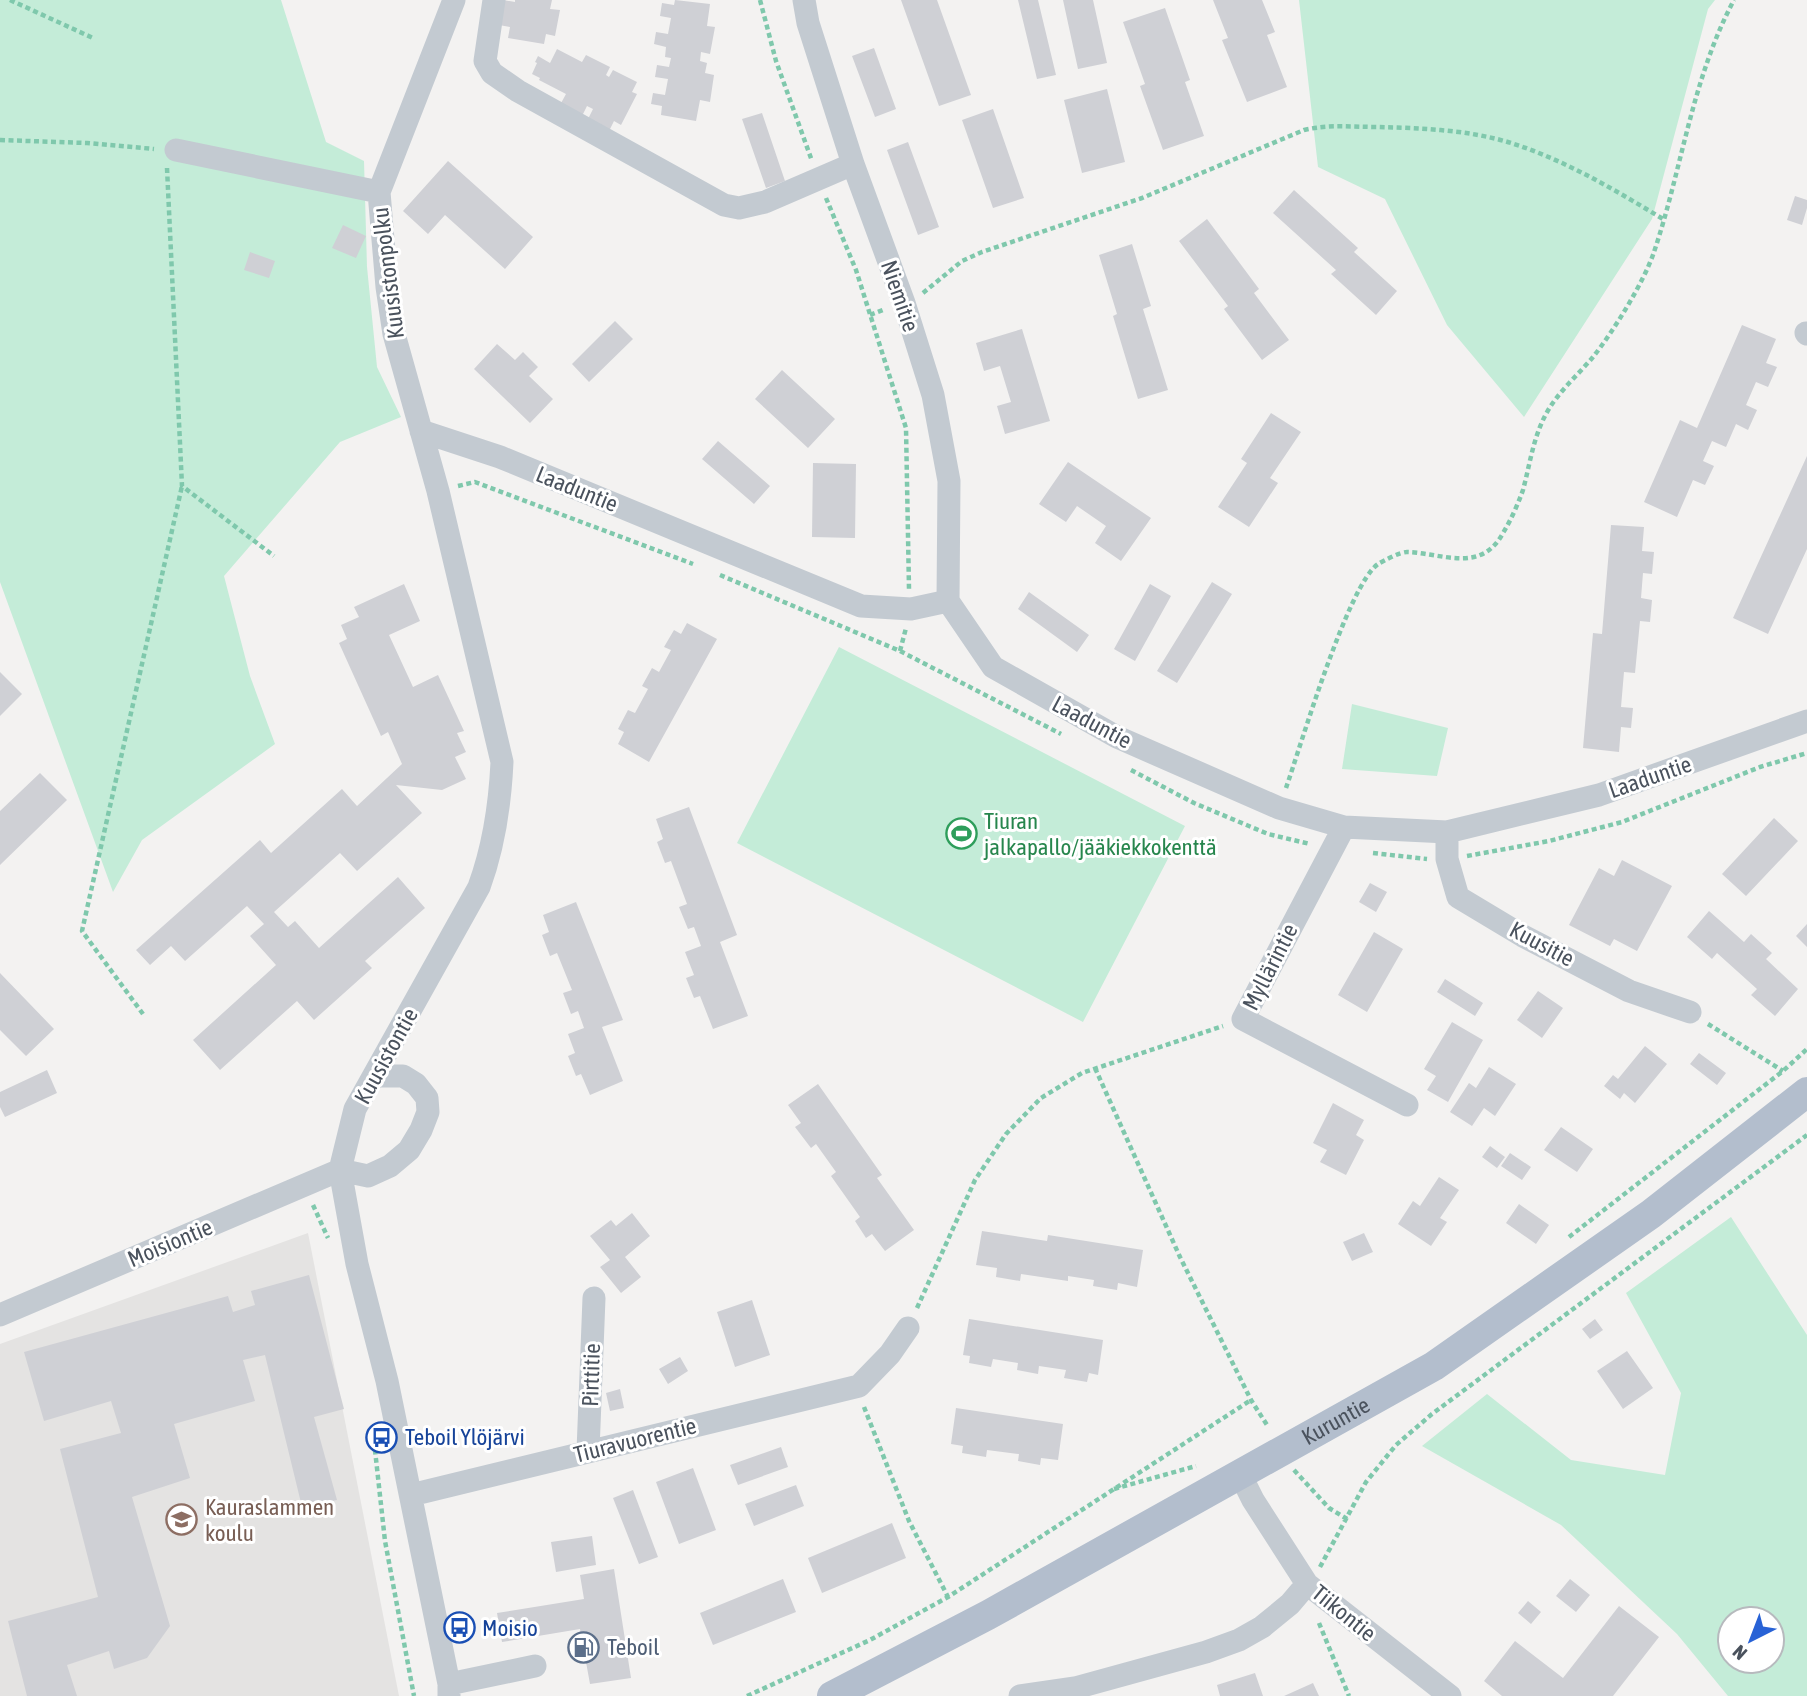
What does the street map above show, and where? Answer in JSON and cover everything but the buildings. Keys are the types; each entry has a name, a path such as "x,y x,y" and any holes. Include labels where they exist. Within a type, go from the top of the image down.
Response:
{"main road":[{"name":"Kuruntie","path":"832,1696 988,1615 1434,1366 1651,1214 1807,1092"}],"street":[{"name":"Kuusistonpolku","path":"421,431 394,334 379,192 454,0"},
{"path":"494,0 485,61 492,73 518,91 723,205 739,208 765,202 853,164"},
{"name":"Niemitie","path":"804,0 808,23 853,164 904,303 933,395 949,481 948,601"},
{"path":"171,150 379,192"},
{"name":"Laaduntie","path":"421,431 500,457 861,606 911,609 948,601 993,667 1117,737 1279,808 1344,827 1447,832 1599,795 1807,721"},
{"name":"Kuusistontie","path":"421,431 438,491 502,762 500,807 490,858 479,887 355,1109 340,1170 357,1264 387,1381 411,1495 449,1690"},
{"name":"Myllärintie","path":"1344,827 1243,1019 1407,1105"},
{"name":"Kuusitie","path":"1447,832 1447,859 1458,897 1523,936 1629,991 1689,1012"},
{"path":"340,1170 368,1176 390,1166 409,1150 425,1121 428,1112 427,1098 416,1084 403,1076 375,1076"},
{"name":"Moisiontie","path":"0,1315 340,1170"},
{"name":"Pirttitie","path":"589,1451 594,1298"},
{"path":"859,1386 890,1354 908,1328"},
{"name":"Tiuravuorentie","path":"411,1495 859,1386"},
{"name":"Tiikontie","path":"1240,1474 1304,1588 1450,1696"},
{"path":"1020,1696 1074,1688 1206,1652 1239,1640 1262,1627 1290,1604 1304,1588"},
{"path":"449,1690 535,1667"}],"path":[{"path":"10,0 93,38"},
{"path":"760,0 776,61 818,178 856,271 906,428 911,609 900,651"},
{"path":"1268,834 1343,625 1360,586 1377,565 1405,552 1454,559 1471,558 1486,551 1501,537 1522,492 1538,429 1548,410 1596,353 1640,284 1654,253 1690,119 1723,21 1734,0"},
{"path":"870,315 915,299 962,261 982,252 1142,198 1304,130 1326,124 1458,132 1509,142 1568,165 1663,219"},
{"path":"0,140 171,150 182,486 82,930 143,1014"},
{"path":"182,486 274,556"},
{"path":"1689,1012 1783,1072"},
{"path":"908,1328 975,1181 1006,1134 1041,1098 1082,1073 1243,1019"},
{"path":"1562,1242 1783,1072 1807,1049"},
{"path":"1095,1068 1180,1257 1251,1400 1267,1425"},
{"path":"1349,1696 1304,1588 1319,1570 1366,1482 1396,1445 1432,1414 1807,1135"},
{"path":"303,1186 329,1240"},
{"path":"859,1386 866,1415 909,1521 948,1597"},
{"path":"747,1696 870,1640 948,1597 1251,1400"},
{"path":"373,1433 385,1541 414,1696"},
{"path":"1114,1489 1179,1473 1203,1464"},
{"path":"1294,1470 1329,1508 1347,1519"}],"shaded area":[{"name":"Kauraslammen koulu","path":"308,1233 399,1696 0,1696 0,1344"}],"green space":[{"path":"0,0 281,0 326,142 364,161 367,267 377,367 401,417 340,442 224,576 250,676 275,744 142,840 113,892 0,582"},
{"path":"1299,0 1715,0 1708,9 1652,219 1524,417 1447,325 1385,199 1318,167"},
{"name":"Tiuran jalkapallo/jääkiekkokenttä","path":"839,647 1185,826 1083,1022 737,843"},
{"path":"1352,704 1448,728 1437,776 1342,769"},
{"path":"1731,1217 1807,1335 1807,1696 1728,1696 1677,1634 1561,1525 1422,1446 1487,1394 1571,1460 1665,1475 1681,1393 1626,1293"}],"place":[{"name":"Tiuran jalkapallo/jääkiekkokenttä","path":"961,834"},
{"name":"Teboil Ylöjärvi","path":"382,1437"},
{"name":"Kauraslammen koulu","path":"182,1520"},
{"name":"Moisio","path":"459,1628"},
{"name":"Teboil","path":"584,1647"}]}
